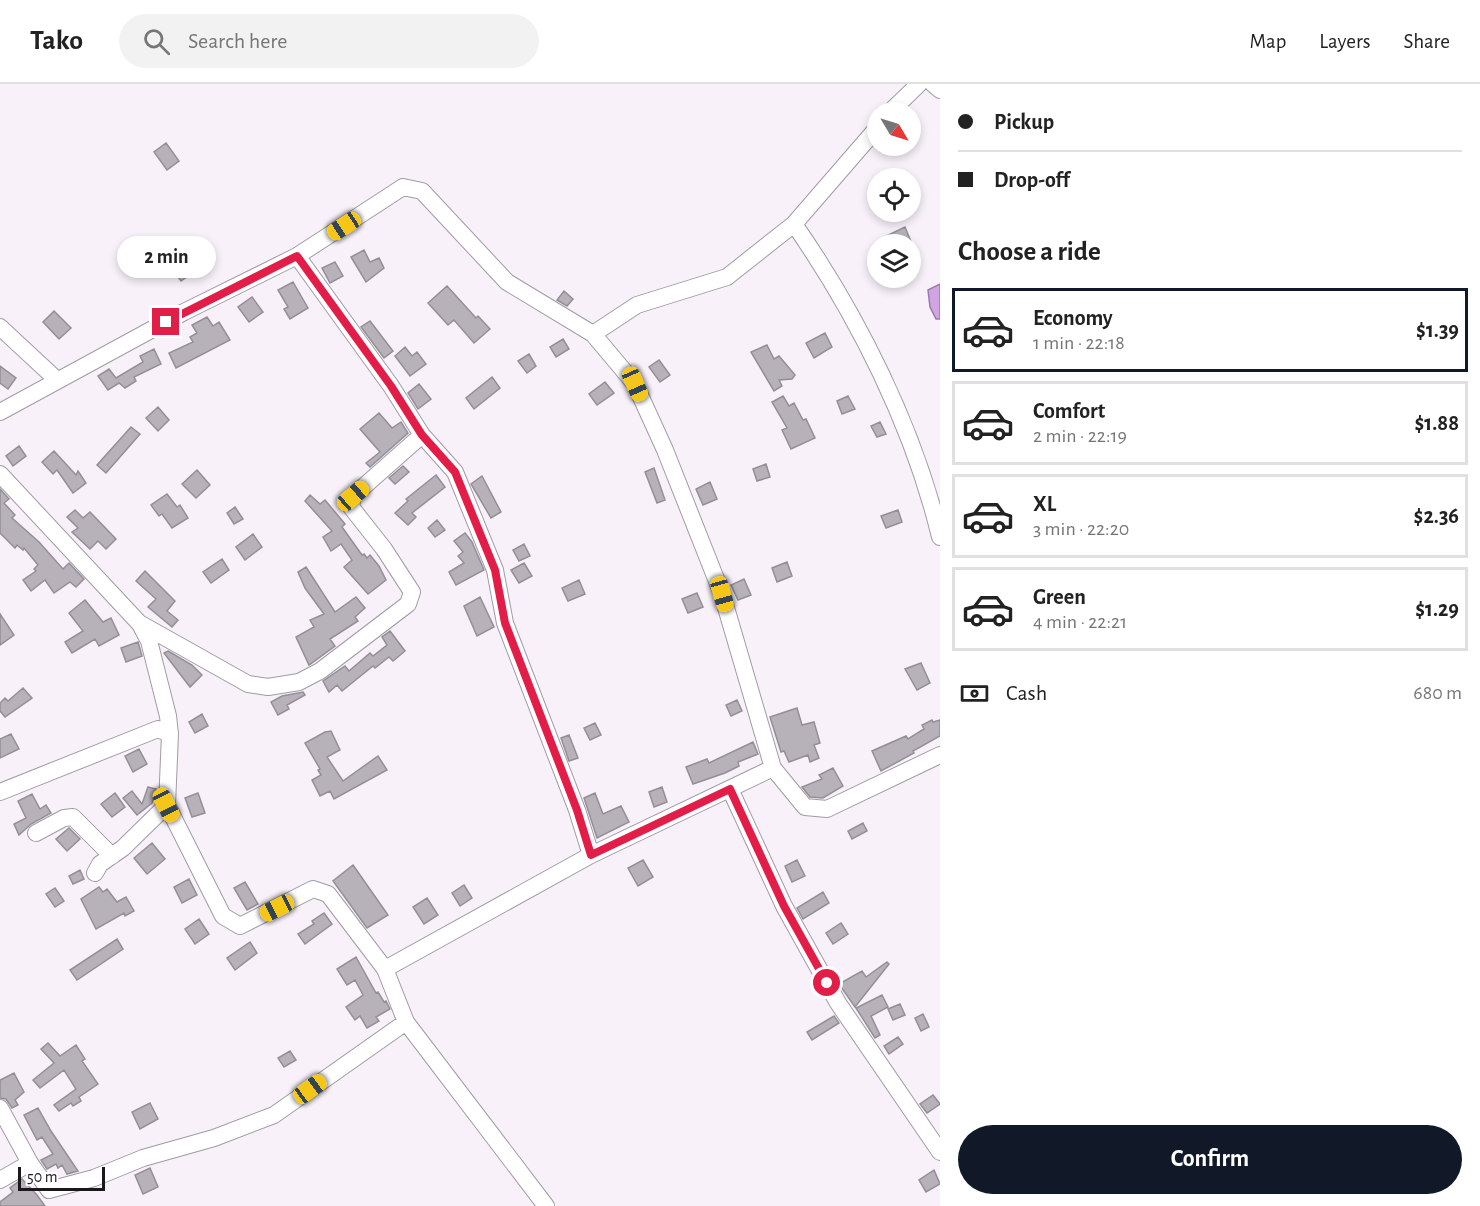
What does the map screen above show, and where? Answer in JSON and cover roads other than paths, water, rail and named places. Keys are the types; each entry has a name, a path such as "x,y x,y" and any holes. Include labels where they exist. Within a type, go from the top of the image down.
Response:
{"street":[{"path":"900,102 919,84"},
{"path":"933,84 940,90"},
{"path":"593,334 637,305 727,277 794,225 867,139"},
{"path":"0,412 57,380 297,256 403,187 422,191 507,282 593,334 635,384 666,450 722,594 773,768 805,807 827,809 940,755"},
{"path":"794,225 827,272 895,404 940,537"},
{"path":"297,256 391,386 422,435 455,472 495,570 505,623 577,810 591,855"},
{"path":"0,327 57,380"},
{"path":"140,624 248,684 268,687 299,682 320,671 408,604 412,592 384,549 351,507 353,496 422,435"},
{"path":"0,474 140,624 149,641 162,686 170,735 166,805 223,916 240,926 313,889 328,894 385,969 406,1022 546,1206"},
{"path":"0,792 158,729 170,735"},
{"path":"385,969 591,855 773,768"},
{"path":"730,789 784,906 838,1003 940,1152"},
{"path":"95,873 100,864 112,856 166,805"},
{"path":"36,833 64,818 73,817 112,856"},
{"path":"0,1108 30,1163 49,1190 234,1131 274,1115 406,1022"},
{"path":"0,1180 30,1163"}]}
